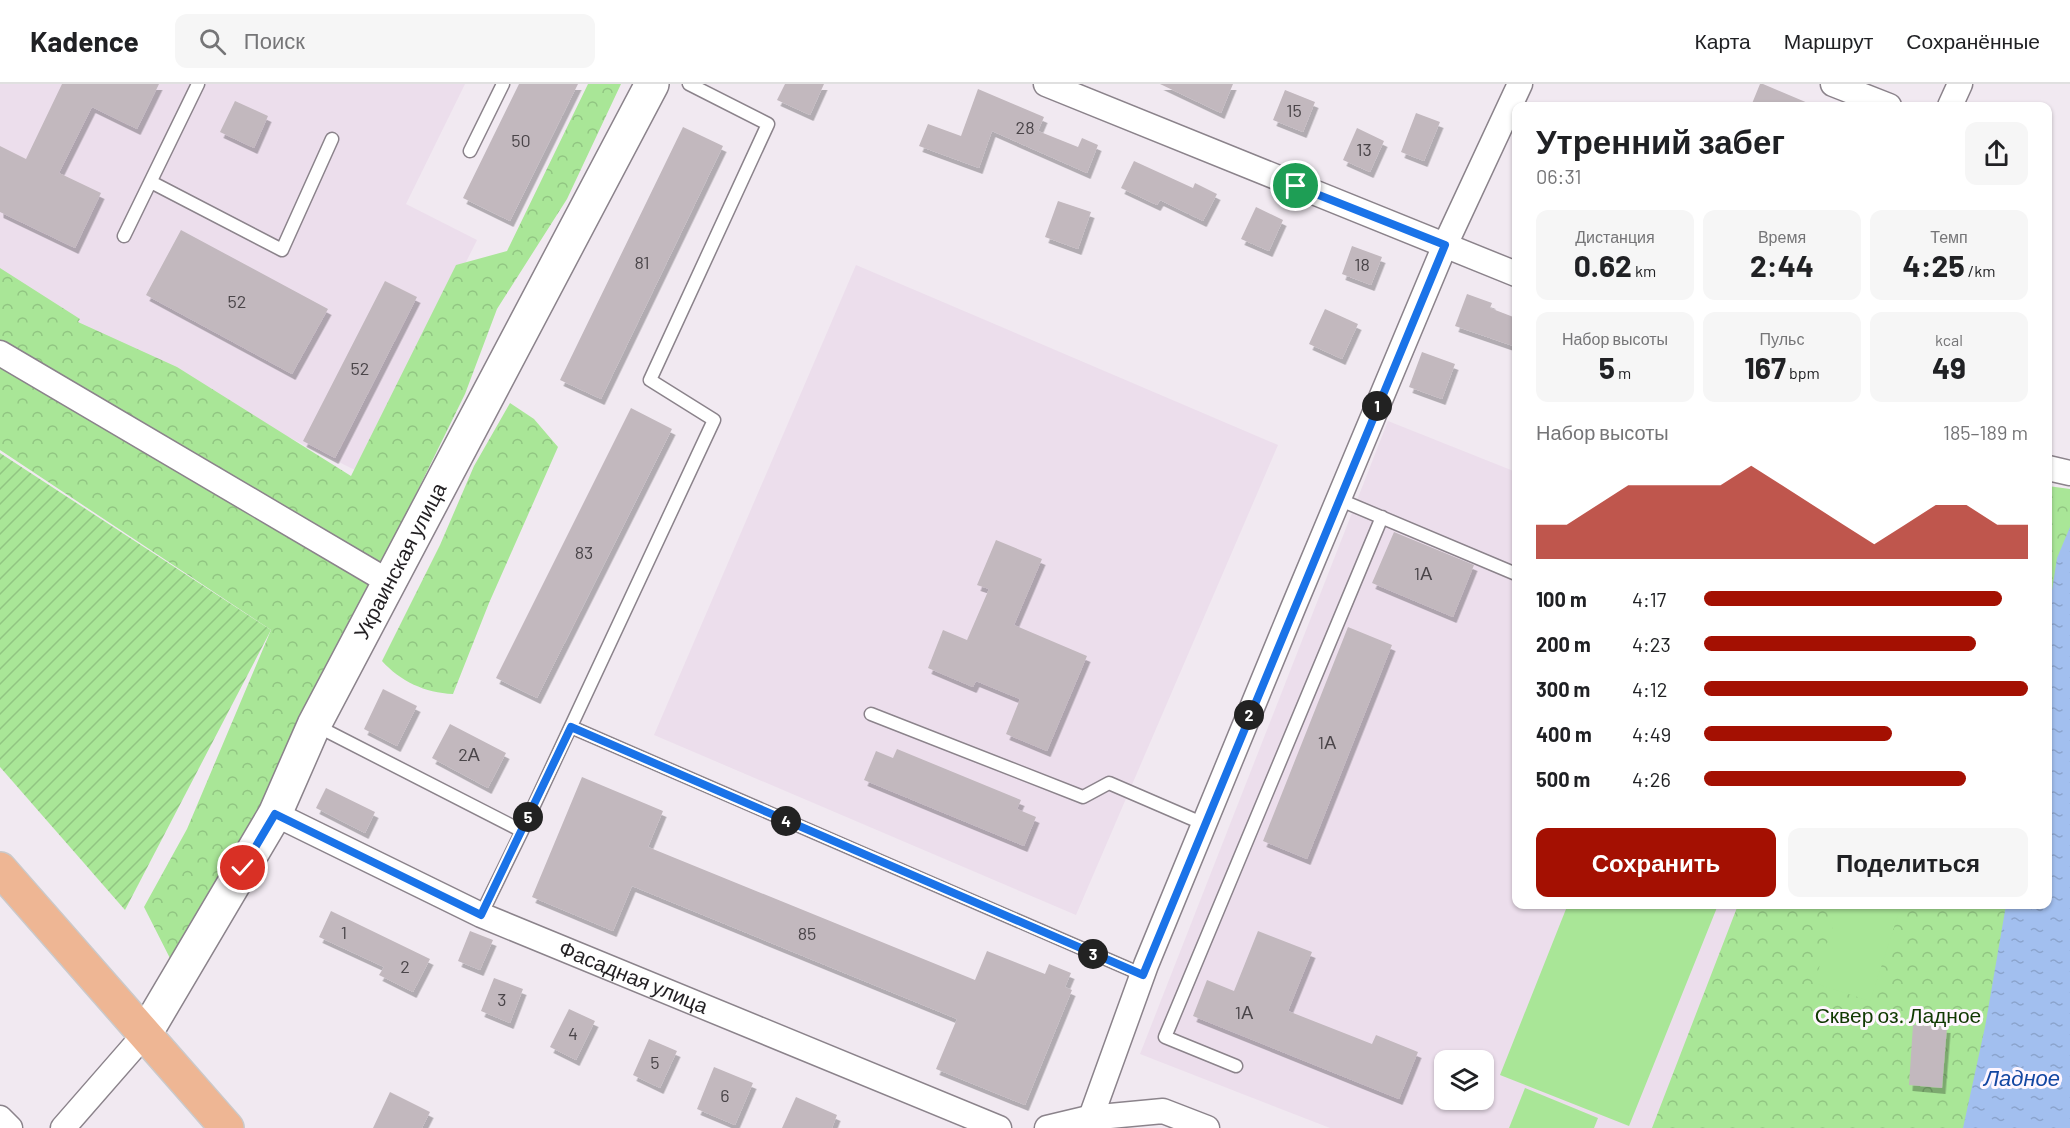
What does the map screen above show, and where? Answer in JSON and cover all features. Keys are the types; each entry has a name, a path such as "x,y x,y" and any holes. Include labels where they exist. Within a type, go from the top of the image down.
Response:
{"main road":[{"name":"Украинская улица","path":"145,1034 275,814 314,725 652,84"},
{"path":"0,869 227,1128"}],"street":[{"path":"1046,84 1512,272"},
{"path":"1088,1123 1143,975 1338,499 1445,245 1520,84"},
{"path":"1833,84 1879,102"},
{"path":"1952,102 1960,84"},
{"path":"0,353 389,582"},
{"path":"2052,469 2070,473"},
{"name":"Фасадная улица","path":"275,814 481,915 999,1128"},
{"path":"63,1128 145,1034"},
{"path":"1047,1128 1163,1111 1207,1128"},
{"path":"0,1118 10,1128"}],"lane":[{"path":"124,236 198,84"},
{"path":"470,151 503,84"},
{"path":"481,915 714,420 650,380 768,124 689,84"},
{"path":"151,182 282,250 332,139"},
{"path":"1338,499 1512,572"},
{"path":"1236,1066 1165,1037 1382,518"},
{"path":"871,714 1083,797 1109,783 1204,824"},
{"path":"314,725 522,831"},
{"path":"571,727 1143,975"}],"shaded area":[{"path":"0,84 465,84 406,204 477,240 361,473 0,294"},
{"path":"856,265 1278,445 1076,915 654,735"},
{"path":"1388,421 1512,470 1512,909 1739,909 1653,1128 1330,1128 1140,1054"}],"green space":[{"path":"588,84 621,84 567,199 497,309 465,394 179,976 144,907 187,829 271,630 0,450 0,268 80,319 78,322 177,367 351,476 456,265 507,251"},
{"path":"510,403 534,419 558,447 489,603 453,694 433,691 405,680 382,661 440,545 474,466"},
{"path":"0,453 271,630 125,910 0,767"},
{"name":"Сквер оз. Ладное","path":"2052,487 2070,489 2070,1128 1652,1128 1736,909 2052,909"},
{"path":"1566,909 1716,909 1629,1126 1500,1075"},
{"path":"1839,909 1900,909 1870,1001 1814,983"},
{"path":"1525,1088 1598,1118 1594,1128 1509,1128"}],"water":[{"name":"Ладное","path":"2070,527 2070,1128 1963,1128 1985,1027 2005,909 2052,909 2052,591 2057,558"}],"building":[{"path":"62,84 159,84 137,129 92,107 59,173 101,193 75,248 0,212 0,146 26,159"},
{"path":"519,84 578,84 510,221 463,198"},
{"path":"785,84 824,84 810,115 777,100"},
{"path":"1160,84 1233,84 1221,113"},
{"path":"1760,84 1763,84 1806,102 1753,102"},
{"path":"978,89 1044,117 1038,131 1078,147 1082,138 1098,145 1087,173 992,131 979,168 919,146 928,124 961,136"},
{"path":"1285,90 1315,102 1303,132 1273,120"},
{"path":"235,101 268,116 254,148 220,132"},
{"path":"1416,113 1440,122 1424,161 1401,152"},
{"path":"683,127 723,146 601,399 560,380"},
{"path":"1357,128 1384,141 1370,172 1343,160"},
{"path":"1134,161 1193,188 1195,183 1217,194 1203,221 1160,200 1157,205 1121,188"},
{"path":"1058,201 1091,212 1078,249 1045,237"},
{"path":"1256,207 1283,220 1269,251 1241,239"},
{"path":"181,230 328,309 292,374 146,295"},
{"path":"1352,246 1382,257 1371,285 1342,274"},
{"path":"385,281 417,297 335,458 303,441"},
{"path":"1467,294 1492,303 1490,308 1512,316 1512,346 1455,326"},
{"path":"1325,309 1358,324 1342,359 1309,344"},
{"path":"1422,352 1455,364 1442,399 1409,387"},
{"path":"631,408 672,429 537,698 496,678"},
{"path":"1394,532 1474,565 1453,617 1372,583"},
{"path":"996,540 1042,559 1014,625 1087,656 1047,751 1006,734 1020,699 976,681 973,687 928,668 943,630 967,640 989,589 977,585"},
{"path":"1348,627 1392,645 1307,859 1263,841"},
{"path":"383,689 417,706 397,746 364,729"},
{"path":"450,724 506,753 488,788 432,758"},
{"path":"897,749 1021,800 1017,809 1036,817 1024,846 864,780 876,751 893,758"},
{"path":"582,777 663,811 648,847 975,980 987,951 1045,974 1049,964 1071,973 1065,987 1072,990 1025,1105 936,1069 957,1019 632,886 613,931 532,897"},
{"path":"326,788 375,812 365,833 316,808"},
{"path":"331,911 430,959 413,992 379,975 384,967 319,937"},
{"path":"470,931 493,940 480,970 458,961"},
{"path":"1258,931 1312,952 1288,1011 1372,1044 1376,1035 1418,1052 1399,1099 1193,1016 1207,980 1234,991"},
{"path":"494,978 523,989 510,1023 481,1011"},
{"path":"569,1009 595,1021 576,1060 550,1047"},
{"path":"1913,1025 1947,1027 1942,1088 1909,1085"},
{"path":"649,1039 677,1051 660,1088 633,1075"},
{"path":"714,1067 753,1083 735,1125 697,1109"},
{"path":"390,1092 430,1112 422,1128 373,1128"},
{"path":"796,1097 837,1115 832,1128 782,1128"}],"route":[{"path":"243,868 275,814 481,915 571,727 1143,975 1445,245 1296,186"}]}
